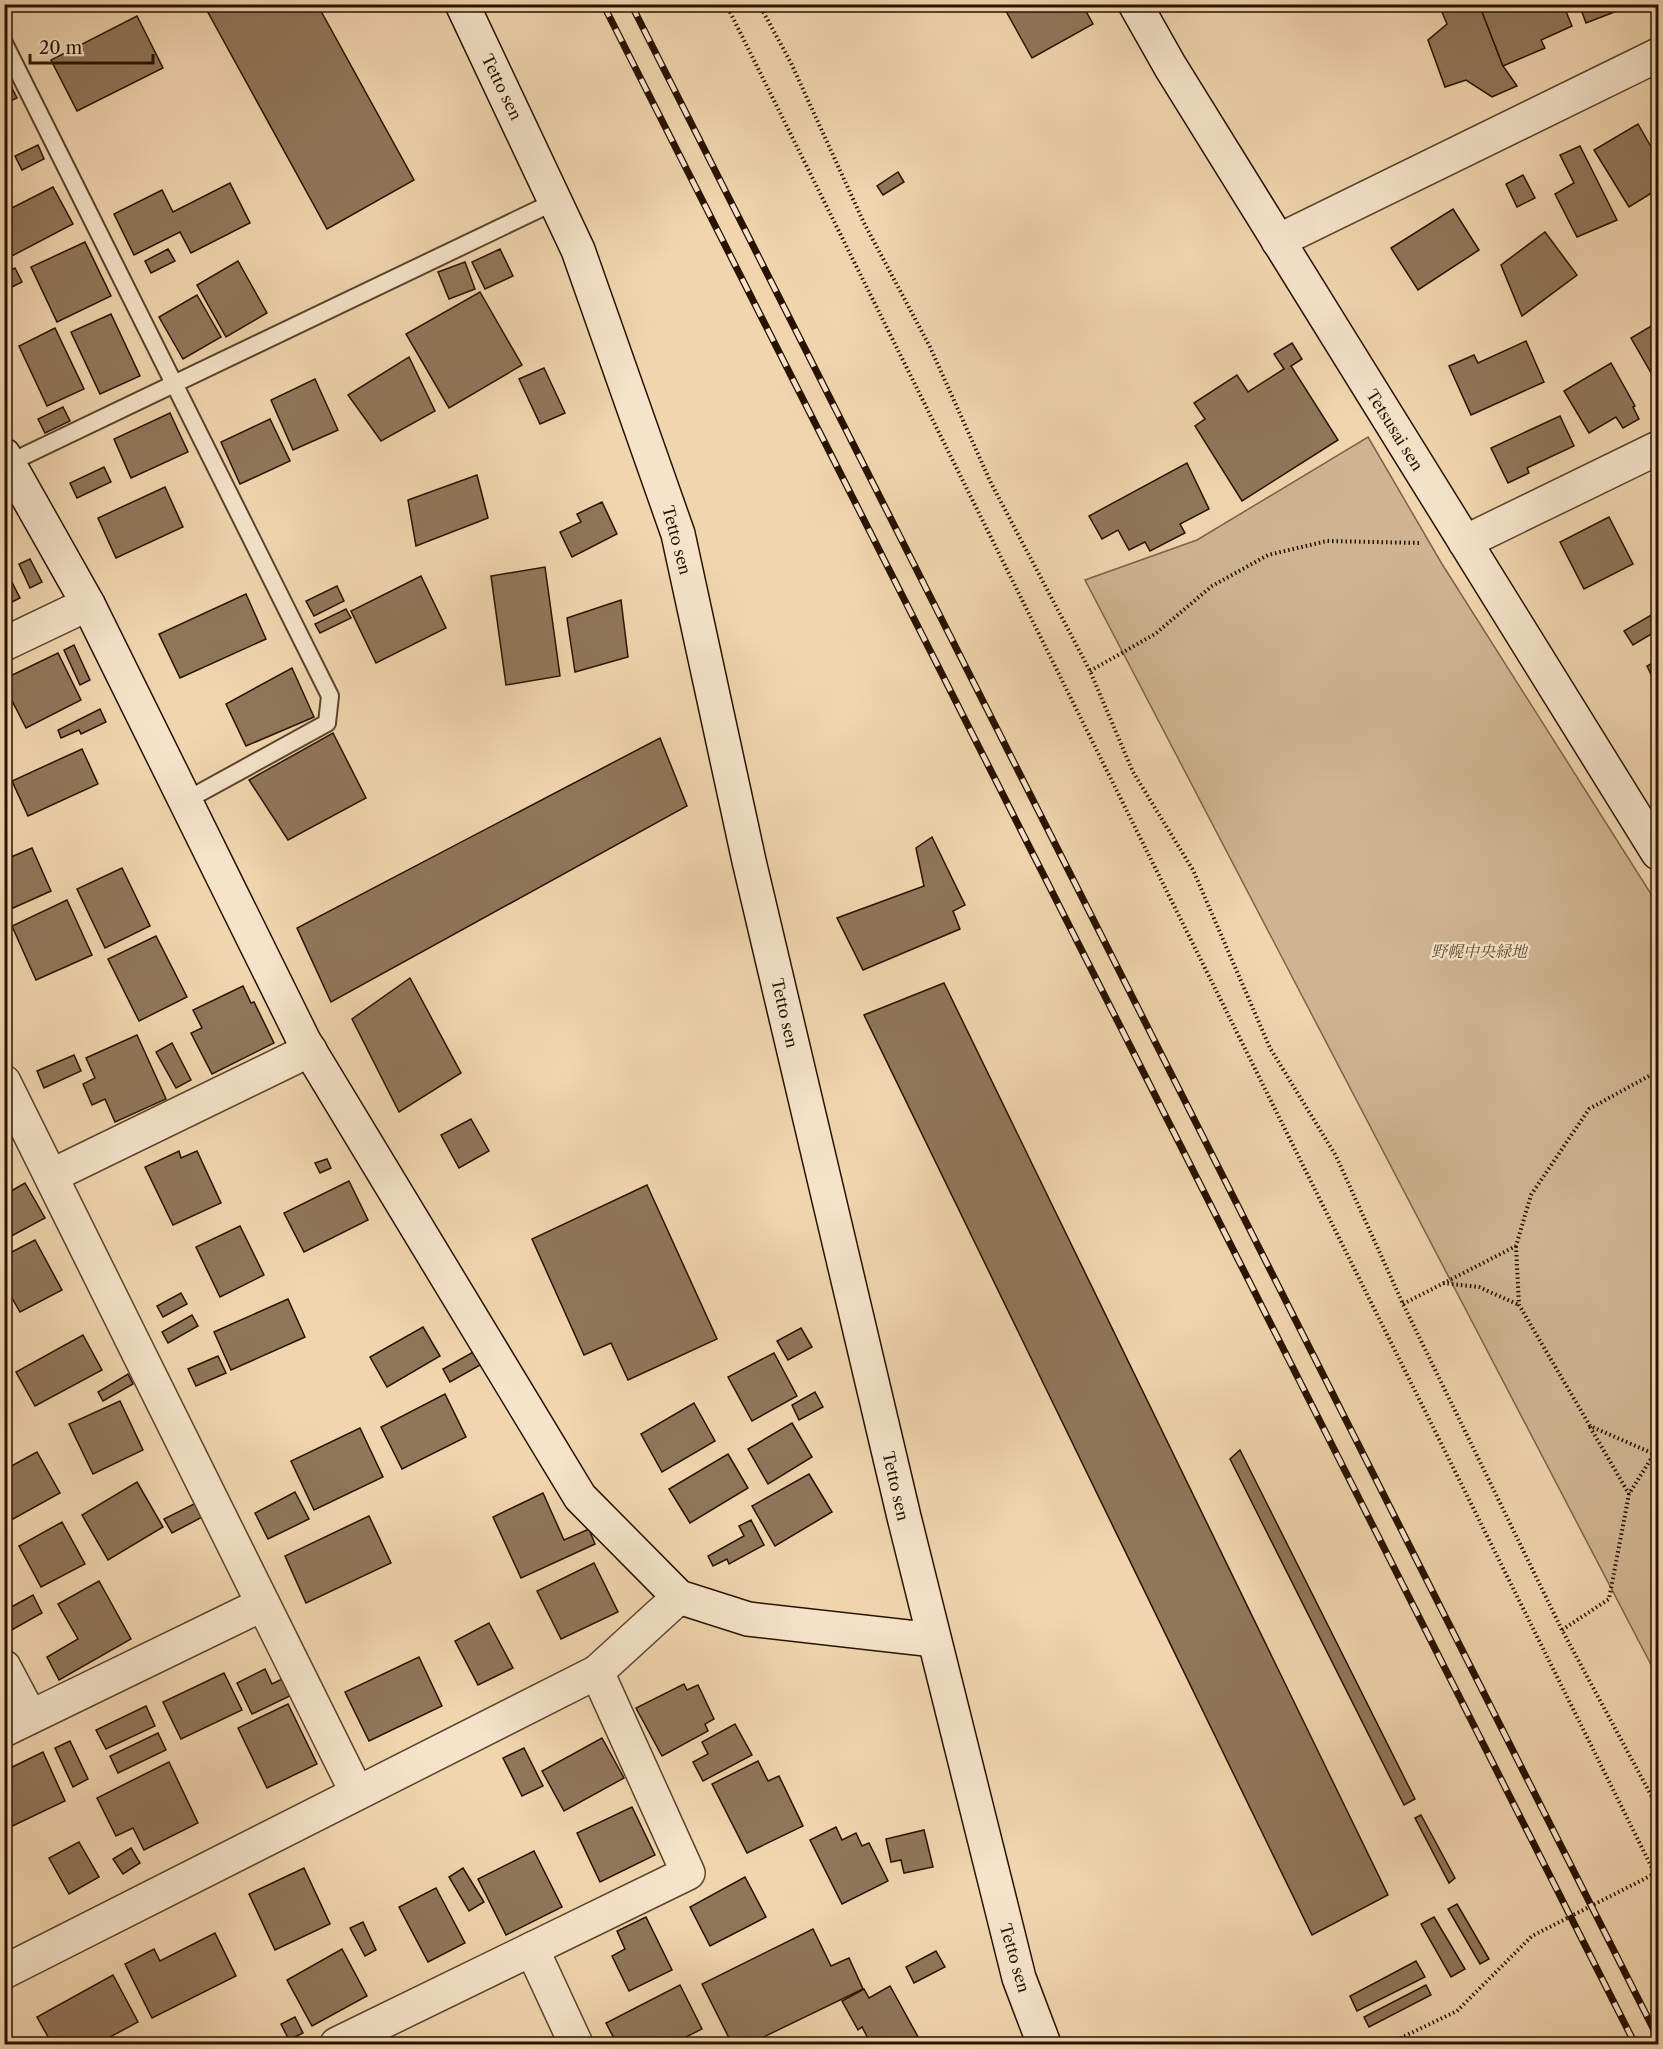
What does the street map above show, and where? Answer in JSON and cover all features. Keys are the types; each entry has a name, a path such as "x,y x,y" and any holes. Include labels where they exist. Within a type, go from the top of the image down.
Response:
{"street":[{"name":"Tetto sen","path":"462,4 578,250 678,534 749,861 934,1640 1019,1978 1044,2044"},
{"name":"Tetsusai sen","path":"1135,4 1278,241 1465,542 1656,842"},
{"path":"1278,241 1659,55"},
{"path":"1465,542 1659,448"},
{"path":"7,459 88,604 184,801 310,1050 580,1497 679,1597 748,1618 934,1640"},
{"path":"4,644 88,604"},
{"path":"51,1176 310,1050"},
{"path":"4,1083 357,1793"},
{"path":"4,1972 597,1672 679,1597"},
{"path":"4,1667 17,1723 263,1604"},
{"path":"337,2044 688,1873 597,1672"},
{"path":"532,1949 576,2044"}],"lane":[{"path":"4,43 330,696 327,723 184,801"},
{"path":"7,459 174,384 556,201"}],"path":[{"path":"726,4 1657,1873 1532,1936 1457,2011 1388,2044"},
{"path":"759,4 791,63 864,224 930,347 991,483 1090,670 1133,772 1193,870 1269,1048 1336,1156 1403,1304 1562,1630 1659,1809"},
{"path":"1090,670 1155,634 1212,586 1268,555 1327,541 1422,543"},
{"path":"1629,1494 1519,1305 1516,1246 1531,1195 1589,1109 1659,1071"},
{"path":"1403,1304 1516,1246"},
{"path":"1443,1283 1479,1287 1519,1305"},
{"path":"1562,1630 1609,1599 1629,1494 1656,1453 1590,1425"}],"green space":[{"name":"野幌中央緑地","path":"1368,437 1442,564 1658,905 1658,1678 1085,580 1197,540"}],"building":[{"path":"210,4 317,4 414,180 327,229 205,7"},
{"path":"1002,4 1082,4 1093,24 1032,58"},
{"path":"1479,4 1503,66 1517,86 1492,97 1466,80 1445,87 1428,40 1447,24 1439,5"},
{"path":"1479,4 1563,4 1572,26 1541,40 1545,48 1503,66"},
{"path":"1579,4 1635,4 1586,23"},
{"path":"137,16 163,68 77,111 51,60"},
{"path":"4,73 17,98 4,104"},
{"path":"1638,124 1658,159 1658,189 1629,207 1594,150"},
{"path":"38,145 44,159 22,170 15,156"},
{"path":"1580,146 1617,220 1577,237 1555,194 1574,183 1560,155"},
{"path":"898,172 904,182 883,195 877,186"},
{"path":"1523,175 1535,198 1517,207 1506,184"},
{"path":"230,183 250,223 191,253 180,232 134,255 114,214 162,190 173,212"},
{"path":"53,187 73,224 8,258 4,250 4,212"},
{"path":"1453,209 1479,250 1418,290 1391,248"},
{"path":"1545,232 1577,275 1522,316 1501,265"},
{"path":"85,242 111,296 57,322 31,267"},
{"path":"168,249 175,261 151,273 145,261"},
{"path":"500,249 513,276 485,289 472,262"},
{"path":"238,261 267,313 226,337 197,285"},
{"path":"465,262 475,289 449,299 438,272"},
{"path":"15,268 22,282 4,291 4,273"},
{"path":"480,292 522,365 449,408 406,334"},
{"path":"197,295 221,337 183,359 159,317"},
{"path":"111,314 140,376 100,394 71,332"},
{"path":"1658,322 1658,385 1631,338"},
{"path":"55,328 84,389 47,406 19,346"},
{"path":"1526,341 1544,382 1471,415 1449,366 1474,355 1478,363"},
{"path":"1292,343 1302,359 1291,366 1338,440 1242,501 1195,426 1205,419 1194,403 1237,375 1248,392 1284,369 1274,354"},
{"path":"409,357 435,411 381,441 348,395"},
{"path":"1611,363 1635,406 1633,407 1639,419 1623,428 1616,417 1589,433 1564,391"},
{"path":"544,368 565,413 540,424 519,379"},
{"path":"315,379 338,430 293,450 271,400"},
{"path":"63,407 70,421 45,433 38,419"},
{"path":"170,413 188,452 131,478 114,439"},
{"path":"1560,416 1574,446 1527,468 1529,473 1508,483 1491,448"},
{"path":"270,419 290,461 240,484 221,442"},
{"path":"1187,463 1209,509 1180,524 1185,533 1150,551 1145,542 1129,550 1118,530 1102,539 1089,516"},
{"path":"104,467 111,482 77,498 70,483"},
{"path":"477,475 488,518 416,546 408,500"},
{"path":"165,487 183,527 116,558 98,518"},
{"path":"602,502 617,534 572,557 560,532 581,522 577,514"},
{"path":"1609,517 1633,564 1584,589 1560,542"},
{"path":"30,559 42,582 30,588 19,564"},
{"path":"4,567 20,598 4,606"},
{"path":"545,567 560,676 506,685 491,576"},
{"path":"421,576 446,628 376,663 351,611"},
{"path":"337,586 344,601 314,616 306,601"},
{"path":"246,594 266,639 180,678 159,634"},
{"path":"621,600 628,657 575,672 567,618"},
{"path":"346,609 351,618 320,633 315,624"},
{"path":"1658,611 1658,630 1633,645 1624,631"},
{"path":"74,645 90,680 80,685 64,650"},
{"path":"58,653 81,700 26,728 4,685 4,679"},
{"path":"1658,660 1658,689 1647,666"},
{"path":"292,668 314,717 246,746 226,704"},
{"path":"100,709 106,722 81,734 79,730 61,738 58,730"},
{"path":"333,733 366,798 288,840 249,780"},
{"path":"660,738 687,806 331,1002 297,928"},
{"path":"82,749 98,784 28,816 12,781"},
{"path":"932,837 965,905 953,911 960,929 863,970 837,918 924,886 916,848"},
{"path":"32,848 51,891 4,912 4,860"},
{"path":"122,868 150,926 105,948 77,889"},
{"path":"67,900 92,955 36,980 12,926"},
{"path":"156,936 187,997 139,1021 108,959"},
{"path":"410,978 461,1073 399,1112 352,1019"},
{"path":"944,983 1388,1895 1312,1935 864,1015"},
{"path":"243,986 251,1003 254,1002 274,1043 212,1074 191,1033 202,1028 193,1010"},
{"path":"137,1035 166,1099 115,1122 105,1099 92,1105 83,1084 95,1078 86,1058"},
{"path":"172,1043 191,1080 176,1088 156,1052"},
{"path":"74,1055 81,1071 44,1088 37,1071"},
{"path":"471,1119 489,1151 459,1168 441,1135"},
{"path":"179,1151 181,1158 197,1151 221,1203 173,1225 145,1167"},
{"path":"327,1159 331,1168 320,1173 315,1163"},
{"path":"349,1181 368,1220 304,1252 284,1213"},
{"path":"25,1183 45,1218 4,1240 4,1195"},
{"path":"647,1185 717,1339 628,1380 611,1343 584,1355 532,1239"},
{"path":"240,1226 264,1275 220,1297 196,1247"},
{"path":"35,1240 62,1290 20,1312 4,1284 4,1256"},
{"path":"181,1293 187,1304 163,1317 157,1306"},
{"path":"288,1299 305,1337 231,1370 214,1332"},
{"path":"192,1315 198,1326 168,1343 162,1332"},
{"path":"423,1327 440,1356 387,1387 370,1357"},
{"path":"801,1328 812,1347 788,1360 777,1341"},
{"path":"83,1335 102,1370 35,1406 16,1372"},
{"path":"475,1351 482,1364 450,1382 443,1369"},
{"path":"774,1353 797,1396 752,1421 728,1377"},
{"path":"218,1356 226,1373 196,1386 188,1369"},
{"path":"128,1374 133,1384 103,1401 98,1392"},
{"path":"815,1392 823,1407 799,1420 792,1405"},
{"path":"445,1394 466,1437 402,1469 381,1427"},
{"path":"120,1401 143,1450 93,1474 69,1424"},
{"path":"694,1403 715,1441 662,1472 641,1434"},
{"path":"792,1423 812,1457 768,1484 748,1449"},
{"path":"360,1428 383,1477 314,1510 291,1461"},
{"path":"1240,1450 1415,1799 1404,1805 1230,1459"},
{"path":"37,1452 60,1493 4,1524 4,1470"},
{"path":"728,1454 748,1488 690,1523 669,1489"},
{"path":"809,1474 832,1512 775,1546 752,1506"},
{"path":"137,1482 163,1527 108,1560 82,1515"},
{"path":"295,1492 309,1519 268,1539 255,1513"},
{"path":"543,1493 564,1540 589,1529 595,1544 521,1578 493,1517"},
{"path":"198,1502 206,1515 172,1533 164,1519"},
{"path":"369,1516 391,1563 306,1603 285,1556"},
{"path":"751,1520 764,1545 729,1564 727,1559 713,1566 708,1556 744,1536 739,1526"},
{"path":"62,1522 85,1564 41,1587 19,1546"},
{"path":"594,1563 618,1612 561,1639 537,1591"},
{"path":"99,1581 131,1639 59,1680 47,1657 78,1639 58,1604"},
{"path":"33,1595 42,1613 8,1632 4,1626 4,1611"},
{"path":"489,1623 513,1668 478,1685 455,1641"},
{"path":"419,1657 442,1706 369,1741 345,1692"},
{"path":"265,1669 272,1684 284,1678 292,1695 252,1714 237,1683"},
{"path":"224,1673 242,1710 181,1739 163,1702"},
{"path":"684,1684 687,1690 698,1685 714,1719 705,1724 708,1731 662,1756 636,1708"},
{"path":"288,1704 317,1764 267,1788 238,1728"},
{"path":"146,1706 155,1726 106,1749 96,1730"},
{"path":"735,1724 752,1755 703,1781 693,1762 708,1754 702,1742"},
{"path":"158,1733 166,1750 118,1773 110,1756"},
{"path":"602,1738 624,1778 564,1811 542,1771"},
{"path":"70,1741 88,1779 73,1787 55,1748"},
{"path":"524,1748 543,1786 522,1796 503,1758"},
{"path":"43,1752 65,1801 4,1830 4,1771"},
{"path":"758,1761 768,1781 779,1776 803,1826 747,1853 712,1784"},
{"path":"169,1762 198,1823 144,1850 133,1828 116,1836 97,1798"},
{"path":"632,1807 655,1855 600,1882 577,1833"},
{"path":"1421,1815 1455,1878 1449,1883 1415,1818"},
{"path":"836,1827 842,1840 856,1833 862,1846 869,1843 888,1881 842,1904 810,1840"},
{"path":"924,1830 933,1867 904,1873 901,1860 891,1862 886,1839"},
{"path":"79,1842 99,1877 69,1894 49,1858"},
{"path":"131,1848 140,1863 123,1874 113,1859"},
{"path":"534,1851 562,1907 506,1935 478,1879"},
{"path":"304,1868 330,1924 275,1950 249,1894"},
{"path":"463,1868 484,1902 469,1911 449,1877"},
{"path":"745,1877 766,1917 710,1946 690,1907"},
{"path":"436,1888 465,1943 428,1962 399,1907"},
{"path":"1457,1904 1489,1959 1480,1964 1448,1909"},
{"path":"646,1917 672,1970 629,1991 612,1956 625,1949 617,1931"},
{"path":"1434,1917 1465,1969 1451,1977 1421,1924"},
{"path":"363,1922 376,1950 365,1956 350,1928"},
{"path":"813,1929 831,1966 849,1958 863,1989 749,2044 732,2044 702,1984"},
{"path":"215,1933 236,1976 152,2018 125,1964 154,1949 160,1961"},
{"path":"342,1949 367,1996 312,2026 287,1980"},
{"path":"936,1951 945,1967 914,1983 906,1967"},
{"path":"1416,1961 1425,1977 1357,2011 1350,1996"},
{"path":"113,1975 138,2022 97,2044 52,2044 37,2017"},
{"path":"680,1985 702,2029 672,2044 617,2044 606,2023"},
{"path":"1426,1985 1431,1995 1369,2027 1364,2017"},
{"path":"890,1986 922,2044 871,2044 862,2027 858,2030 842,2001 864,1989 869,1998"},
{"path":"295,2017 303,2033 289,2040 281,2024"}],"railway":[{"path":"603,4 1635,2044"},
{"path":"631,4 1658,2038"}]}
